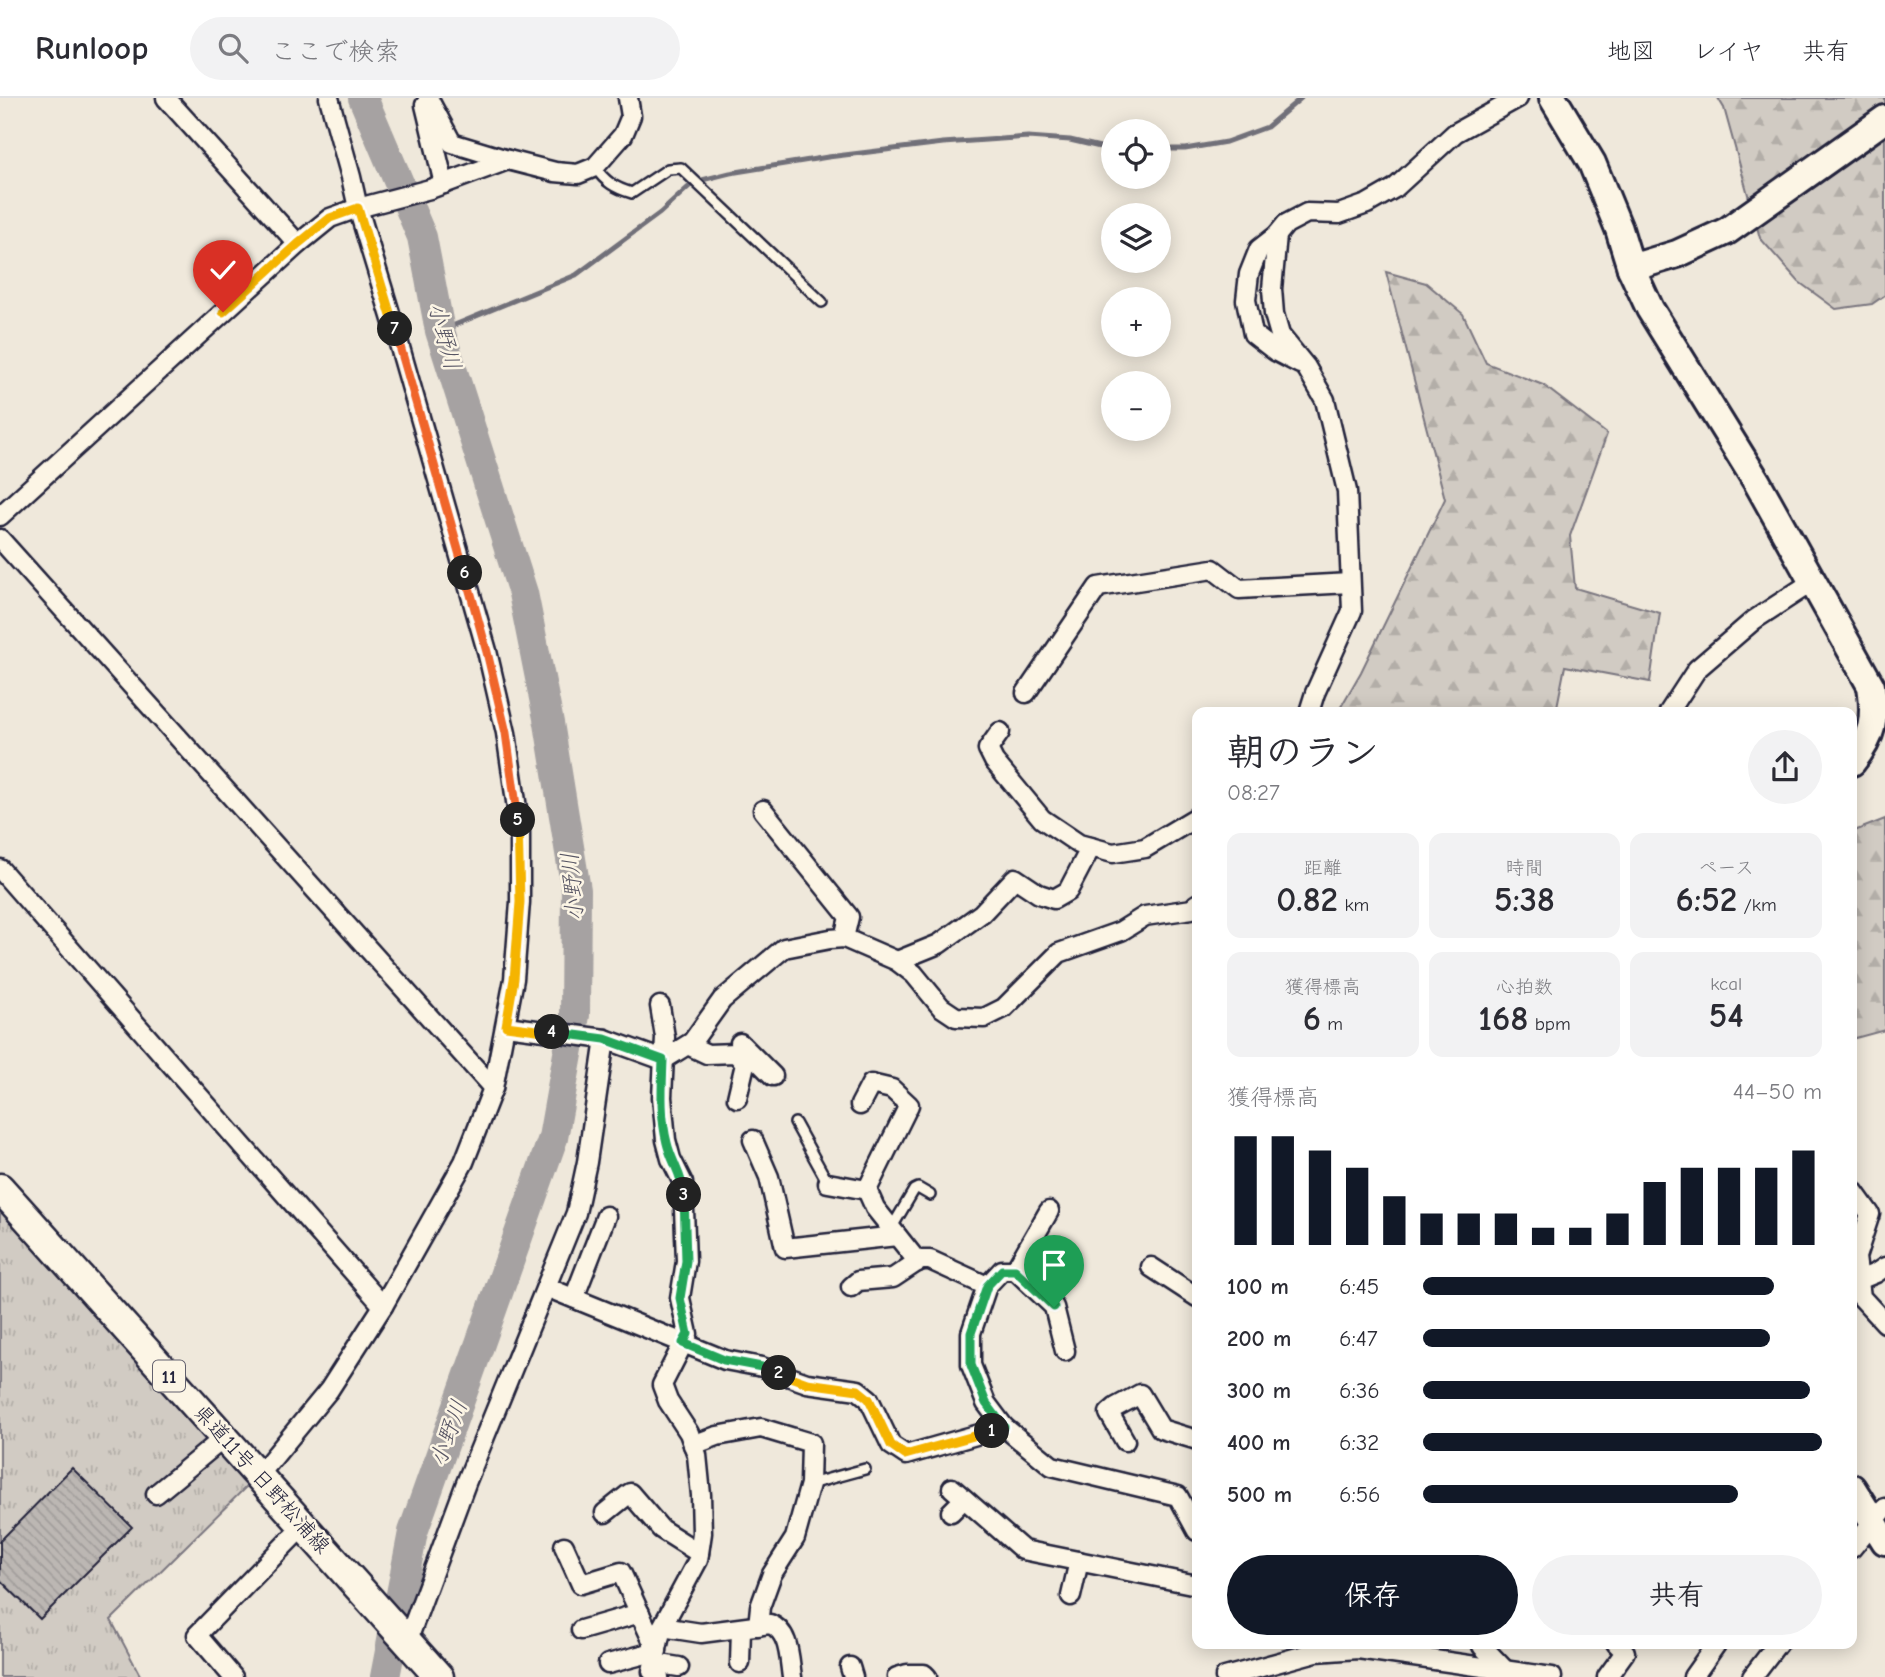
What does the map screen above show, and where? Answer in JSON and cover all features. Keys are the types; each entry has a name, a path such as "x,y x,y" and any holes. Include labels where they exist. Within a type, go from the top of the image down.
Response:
{"main road":[{"name":"県道11号 日野松浦線","path":"0,1188 216,1444 259,1475 439,1677"}],"street":[{"path":"166,98 298,244"},
{"path":"259,1475 329,1390 383,1306 464,1162 493,1088 512,1027 520,902 520,829 506,733 480,625 393,323 363,207 351,177 329,98"},
{"path":"426,98 437,186"},
{"path":"426,98 452,143 555,172 578,174 596,167 623,135 631,116 628,98"},
{"path":"1306,367 1275,351 1253,334 1246,300 1249,274 1259,249 1286,224 1307,213 1339,214 1367,204 1395,188 1455,133 1518,98"},
{"path":"1553,98 1592,163 1619,229 1631,268 1650,309 1758,482 1871,686 1879,718 1857,756"},
{"path":"1631,268 1677,254 1727,231 1885,119"},
{"path":"0,516 298,244 330,218 437,186 509,160"},
{"path":"1277,235 1272,289 1279,335 1306,367 1325,400 1347,491 1353,611 1311,707"},
{"path":"0,539 493,1088"},
{"path":"1026,693 1097,587 1213,569 1239,589 1350,583"},
{"path":"1673,707 1697,669 1754,620 1812,582"},
{"path":"1000,732 988,749 994,761 1042,819 1079,844 1113,853 1145,848 1192,820"},
{"path":"762,810 849,917 844,938"},
{"path":"897,961 939,944 982,913 1015,878 1039,894 1055,899 1068,891 1091,847"},
{"path":"0,869 383,1306"},
{"path":"663,1060 691,1042 722,1000 784,948 844,938 897,961 914,974 941,1007 956,1017 984,1018 1004,1008 1059,953 1121,931 1145,916 1192,909"},
{"path":"653,1668 663,1627 698,1560 702,1533 697,1455 689,1433 668,1401 662,1385 688,1334 680,1298 686,1261 683,1183 671,1159 666,1140 662,1097 665,1037 660,1006"},
{"path":"512,1027 602,1038 663,1060"},
{"path":"407,1642 466,1483 576,1213 587,1162 602,1038"},
{"path":"691,1042 741,1043 773,1076"},
{"path":"691,1042 707,1054 736,1053 745,1064 737,1098"},
{"path":"860,1105 871,1084 892,1089 909,1105 867,1190 874,1208 918,1262"},
{"path":"753,1140 769,1177 785,1248 894,1233"},
{"path":"828,1183 867,1190"},
{"path":"1857,1196 1870,1214 1857,1254"},
{"path":"1015,1270 1049,1211"},
{"path":"574,1298 606,1216"},
{"path":"851,1287 858,1280 893,1278 918,1262 930,1260 987,1286"},
{"path":"1857,1265 1861,1297 1885,1323"},
{"path":"1151,1267 1192,1294"},
{"path":"1859,1280 1885,1267"},
{"path":"1065,1351 1054,1307 1015,1270 1002,1270 987,1286 971,1333 971,1365 986,1403 1004,1427 1052,1466 1178,1496 1192,1522"},
{"path":"546,1287 724,1360 762,1367 807,1383 858,1390 869,1399 891,1445 905,1455 1004,1427"},
{"path":"1125,1441 1110,1413 1147,1390 1161,1429 1192,1438"},
{"path":"693,1445 717,1436 761,1428 811,1443 810,1484 795,1538 772,1573 750,1627 740,1663"},
{"path":"156,1494 216,1444"},
{"path":"605,1513 630,1493 661,1529 699,1553"},
{"path":"951,1512 958,1494 1023,1550 1192,1584"},
{"path":"1857,1494 1881,1523 1857,1544"},
{"path":"233,1677 197,1635 304,1525"},
{"path":"564,1546 581,1584 621,1572 640,1613 653,1668"},
{"path":"1071,1596 1079,1561"},
{"path":"581,1630 640,1613"},
{"path":"663,1627 701,1633 770,1624 778,1627 786,1639 792,1677"},
{"path":"1224,1677 1326,1649"},
{"path":"1378,1649 1552,1677"},
{"path":"1486,1649 1505,1670"},
{"path":"1607,1677 1625,1652 1622,1649"},
{"path":"1693,1677 1713,1649"},
{"path":"1752,1677 1773,1649"},
{"path":"608,1664 679,1667"},
{"path":"897,1677 906,1674 923,1674 927,1677"}],"lane":[{"path":"596,167 604,180 618,189 632,193 668,169 681,168 822,302"},
{"path":"795,1123 828,1183"},
{"path":"894,1233 914,1189 918,1188 930,1195"},
{"path":"810,1484 865,1469"}],"green space":[{"path":"1718,98 1885,98 1885,295 1872,304 1836,309 1799,282 1760,238 1724,108"},
{"path":"1386,272 1426,283 1463,314 1486,363 1543,385 1607,434 1570,536 1575,588 1660,613 1650,682 1565,666 1557,707 1341,707 1361,672 1445,499"},
{"path":"1885,819 1885,1030 1857,1038 1857,830"},
{"path":"0,1210 250,1483 111,1620 141,1677 0,1677"}],"building":[{"path":"72,1468 132,1527 40,1619 0,1580 0,1541"}],"waterway":[{"name":"小野川","path":"363,98 422,237 440,331 523,593 549,723 576,890 575,1015 553,1138 413,1532 385,1677"},
{"path":"1171,149 1226,142 1267,127 1301,98"},
{"path":"440,331 576,275 660,213 694,182 730,173 828,157 943,143 1028,137 1070,140 1101,147"}],"route":[{"path":"223,312 330,218 358,208 487,652 506,733 520,829 520,902 514,979 506,1026 605,1039 663,1060 662,1097 666,1140 671,1159 683,1183 686,1261 680,1298 688,1334 683,1343 724,1360 762,1367 807,1383 858,1390 869,1399 891,1445 905,1455 1004,1427 986,1403 971,1365 971,1333 987,1286 1002,1270 1015,1270 1054,1307"}]}
